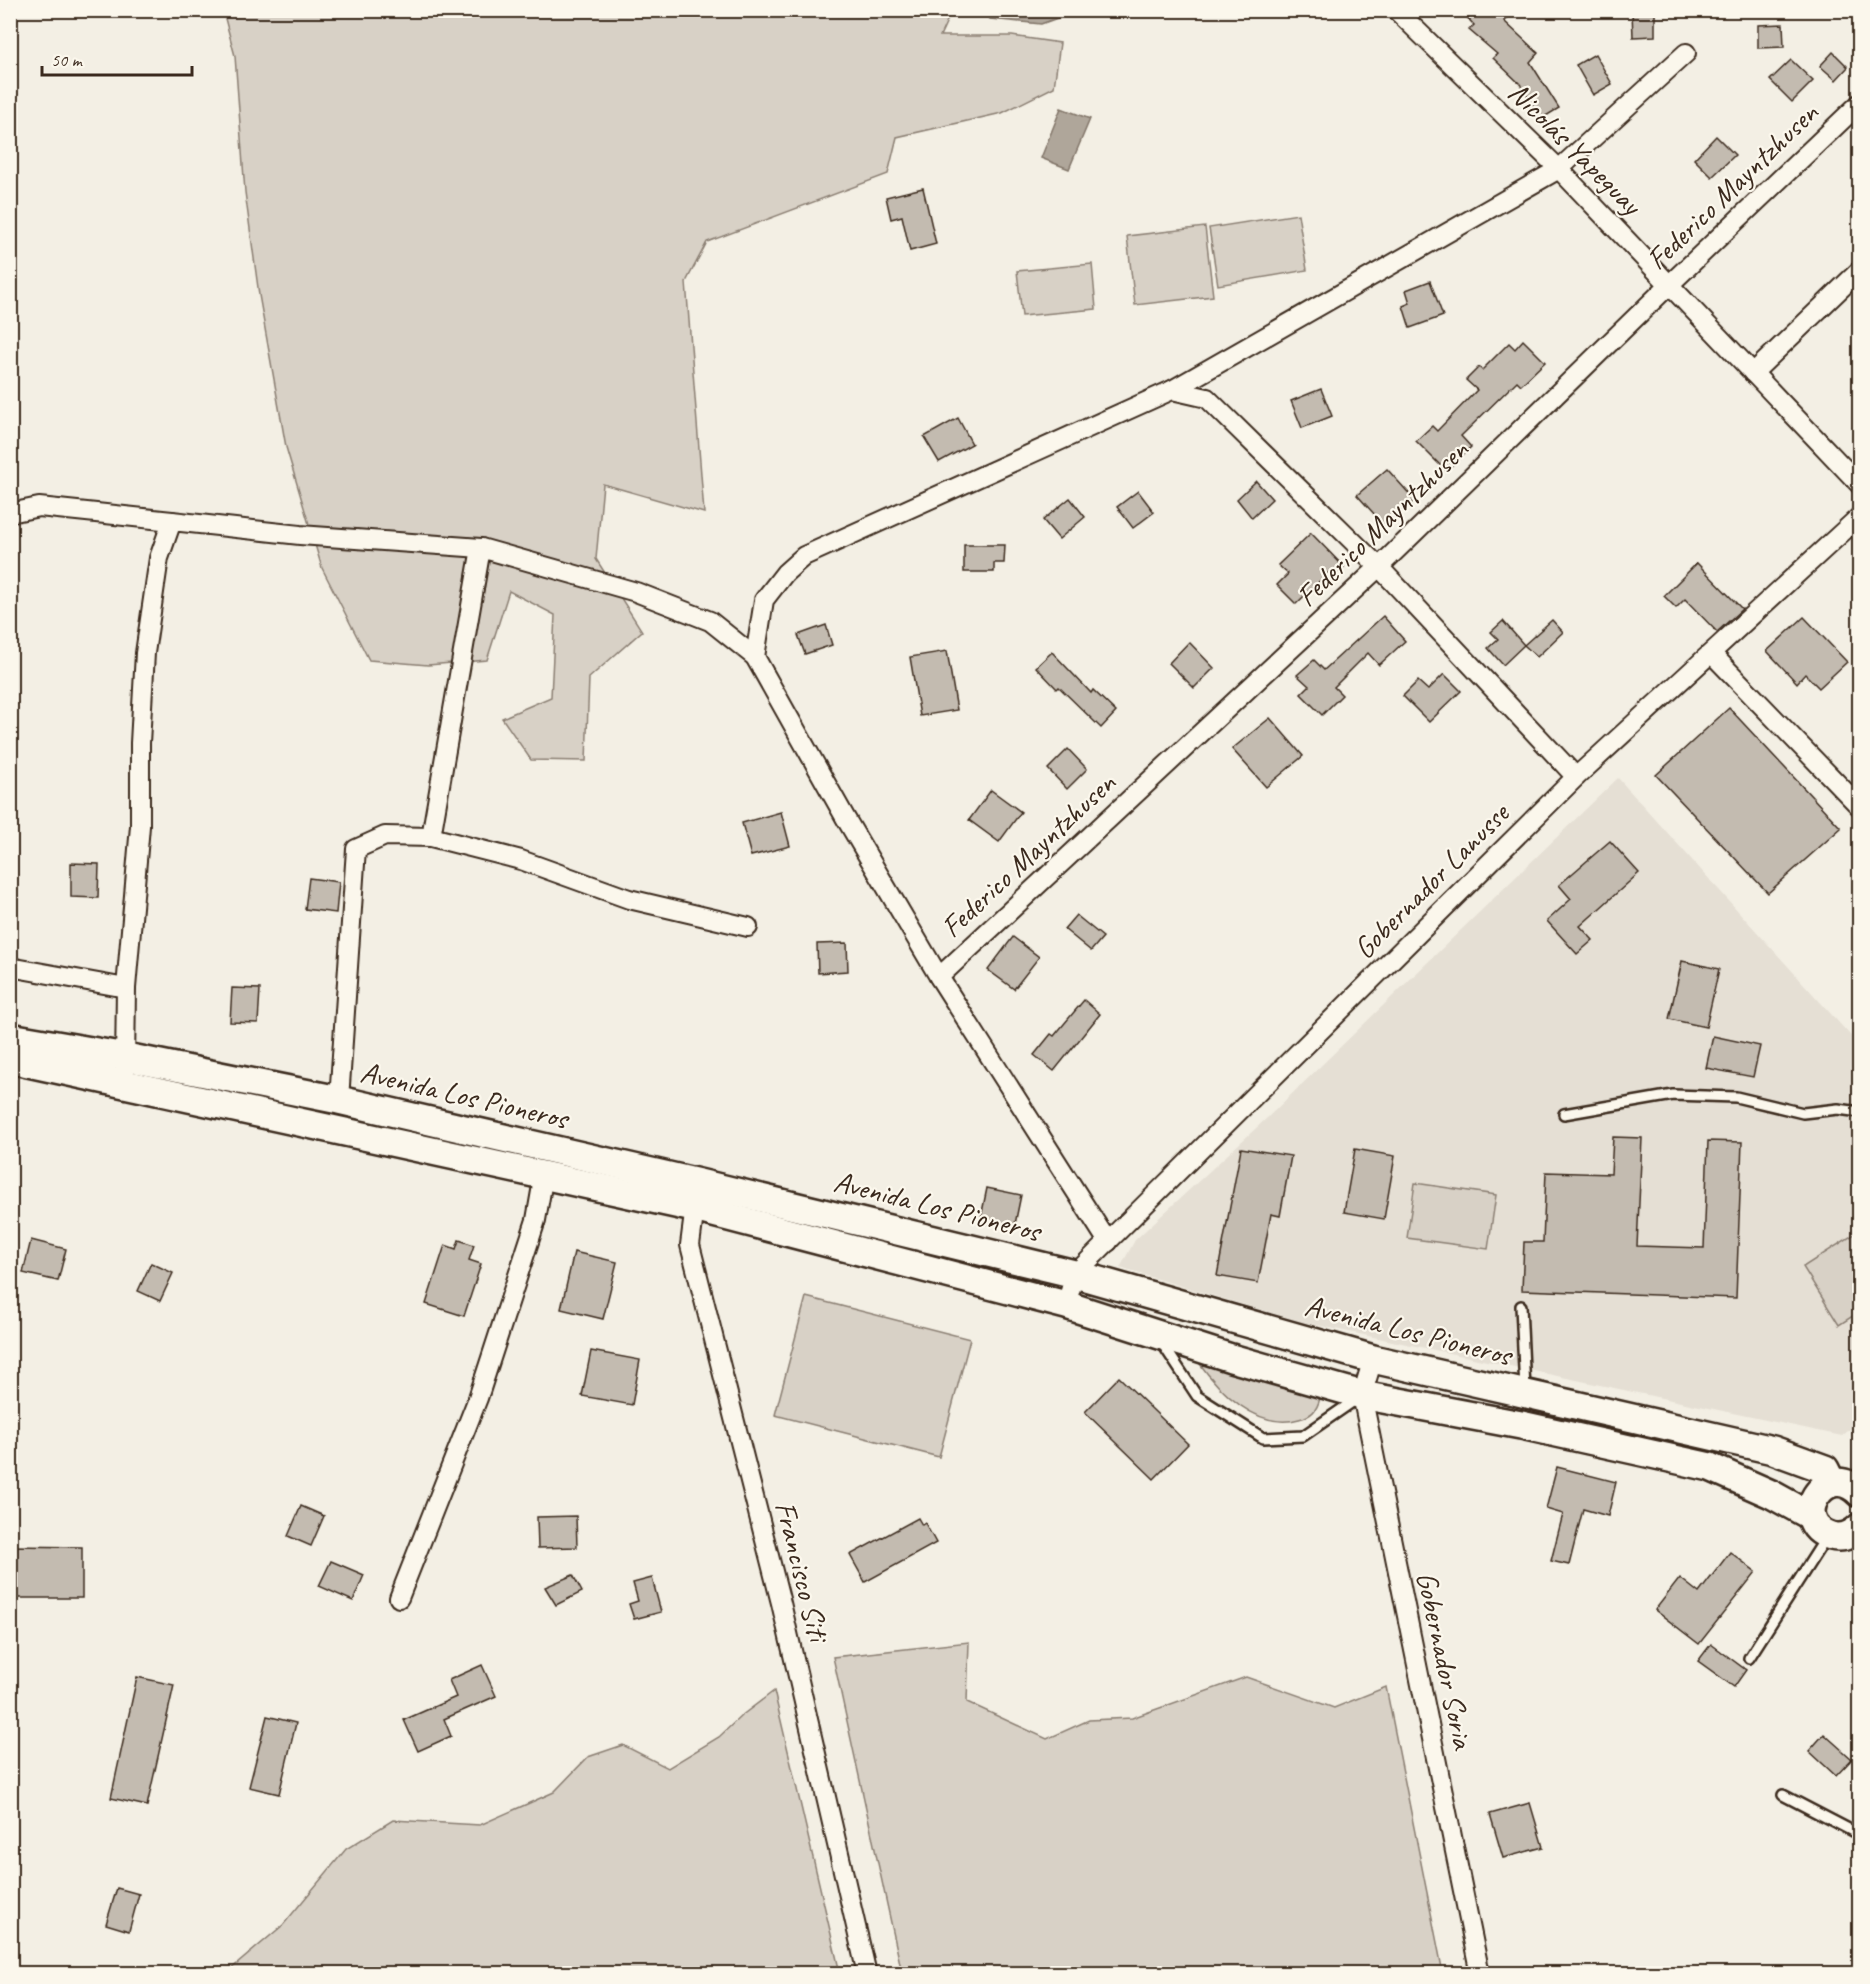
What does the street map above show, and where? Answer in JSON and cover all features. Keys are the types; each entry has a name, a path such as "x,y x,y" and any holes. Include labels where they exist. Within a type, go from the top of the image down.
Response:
{"main road":[{"name":"Avenida Los Pioneros","path":"10,1037 339,1100 697,1195 1066,1305 1231,1358 1362,1395 1521,1425 1710,1467 1771,1494 1842,1531"},
{"name":"Avenida Los Pioneros","path":"10,1059 544,1174 697,1195 1075,1274 1373,1359 1773,1450 1825,1469 1848,1482"},
{"path":"1842,1531 1813,1499 1824,1486 1848,1482"}],"street":[{"name":"Nicolás Yapeguay","path":"1396,10 1670,284 1860,485"},
{"path":"755,657 764,600 785,573 804,556 1172,390 1558,170 1686,53"},
{"name":"Federico Mayntzhusen","path":"939,977 1379,567 1860,103"},
{"path":"1753,373 1860,270"},
{"path":"1172,390 1207,398 1379,567 1576,777"},
{"path":"10,513 39,507 300,536 481,548 636,592 710,621 755,657 846,819 939,977 1108,1242"},
{"name":"Gobernador Lanusse","path":"1066,1305 1075,1274 1576,777 1860,516"},
{"path":"121,1084 126,1058 126,988 140,826 140,743 145,653 159,558 172,522"},
{"path":"431,837 481,548"},
{"path":"1712,654 1860,807"},
{"path":"339,1100 356,849 385,836 431,837 521,860 629,899 748,927"},
{"path":"10,967 126,988"},
{"path":"399,1598 478,1398 536,1220 544,1174"},
{"name":"Francisco Siti","path":"697,1195 690,1245 781,1603 867,1974"},
{"name":"Gobernador Soria","path":"1373,1359 1362,1395 1480,1974"}],"lane":[{"path":"1564,1114 1673,1095 1736,1096 1803,1113 1838,1108 1860,1112"},
{"path":"1521,1306 1525,1394"},
{"path":"1156,1334 1197,1395 1263,1437 1303,1436 1362,1395"},
{"path":"1749,1658 1842,1531"},
{"path":"1783,1795 1860,1835"}],"shaded area":[{"path":"952,10 940,36 1012,36 1060,43 1054,87 1002,113 897,137 888,174 707,242 686,282 704,513 603,484 596,559 642,631 589,678 586,761 531,760 502,718 551,697 555,615 509,591 487,660 428,665 369,660 322,568 286,447 259,295 245,192 235,56 223,11"},
{"path":"984,11 1077,11 1041,24 990,19"},
{"path":"1061,108 1090,119 1069,169 1041,158"},
{"path":"1298,214 1307,270 1218,285 1209,228"},
{"path":"1205,227 1213,296 1135,305 1127,236"},
{"path":"1092,264 1096,309 1022,316 1017,271"},
{"path":"1618,778 1859,1045 1860,1421 1842,1436 1302,1322 1120,1268 1135,1240 1267,1118"},
{"path":"1415,1183 1496,1195 1488,1249 1407,1238"},
{"path":"1859,1231 1859,1312 1839,1325 1803,1267"},
{"path":"806,1297 970,1339 939,1457 775,1415"},
{"path":"1197,1360 1320,1398 1319,1402 1313,1412 1304,1418 1283,1421 1268,1419 1240,1406 1216,1384"},
{"path":"969,1642 967,1702 1047,1739 1089,1720 1132,1718 1246,1677 1334,1708 1386,1687 1443,1973 902,1973 833,1657"},
{"path":"774,1691 840,1973 228,1973 283,1925 346,1849 393,1820 480,1825 554,1792 588,1757 623,1745 668,1768 719,1737 741,1716"}],"building":[{"path":"1460,10 1498,10 1507,18 1504,21 1538,53 1530,62 1559,108 1541,119 1520,84 1493,58 1497,54 1469,30 1474,25"},
{"path":"1655,10 1655,36 1633,37 1632,11"},
{"path":"1783,24 1784,47 1758,48 1758,25"},
{"path":"1833,52 1848,67 1836,80 1820,66"},
{"path":"1595,54 1612,84 1593,95 1576,65"},
{"path":"1791,60 1813,81 1792,102 1770,80"},
{"path":"1716,136 1735,155 1712,177 1694,159"},
{"path":"923,188 936,244 910,251 902,216 891,219 886,197"},
{"path":"1430,281 1443,316 1410,328 1403,306 1410,303 1406,290"},
{"path":"1523,340 1545,362 1521,385 1517,381 1461,436 1471,447 1446,471 1416,441 1432,426 1437,431 1477,390 1466,380 1479,367 1482,370 1509,343 1515,349"},
{"path":"1321,389 1332,416 1302,428 1291,401"},
{"path":"958,418 972,444 939,462 924,437"},
{"path":"1387,469 1415,500 1385,526 1357,495"},
{"path":"1256,481 1272,499 1252,518 1237,499"},
{"path":"1138,491 1154,512 1133,528 1117,507"},
{"path":"1070,498 1085,517 1059,539 1043,520"},
{"path":"1311,533 1344,567 1333,578 1328,573 1296,604 1277,585 1288,574 1278,565"},
{"path":"964,545 1005,545 1004,563 994,563 994,572 964,572"},
{"path":"1697,563 1742,609 1717,632 1685,599 1676,608 1664,596"},
{"path":"1383,616 1405,641 1379,665 1368,653 1334,687 1342,695 1322,715 1301,694 1309,686 1297,675 1314,660 1324,670"},
{"path":"1804,617 1847,662 1819,688 1805,674 1797,683 1767,651"},
{"path":"1552,620 1563,632 1537,657 1524,645"},
{"path":"1503,621 1524,645 1503,665 1488,648 1498,639 1491,632"},
{"path":"826,625 832,645 805,654 798,635"},
{"path":"1189,642 1214,668 1194,688 1169,663"},
{"path":"947,651 957,710 920,716 910,657"},
{"path":"1052,652 1091,693 1093,690 1116,712 1101,728 1036,667"},
{"path":"1444,674 1461,691 1429,722 1403,696 1418,681 1428,690"},
{"path":"1729,708 1841,828 1768,893 1656,775"},
{"path":"1270,718 1303,756 1266,787 1232,749"},
{"path":"1068,749 1087,769 1067,789 1048,769"},
{"path":"991,790 1021,812 999,842 969,820"},
{"path":"781,812 790,846 751,856 742,823"},
{"path":"1610,841 1639,873 1580,926 1593,940 1577,954 1547,921 1571,899 1559,885"},
{"path":"71,863 99,864 98,898 71,897"},
{"path":"309,878 339,882 336,913 305,909"},
{"path":"1076,915 1103,937 1091,951 1064,929"},
{"path":"1013,937 1039,957 1014,989 988,970"},
{"path":"847,943 848,971 818,973 817,944"},
{"path":"1682,961 1719,969 1706,1027 1669,1019"},
{"path":"232,988 260,989 258,1023 230,1022"},
{"path":"1084,1000 1100,1014 1054,1071 1034,1055 1051,1034 1054,1036"},
{"path":"1713,1036 1760,1046 1753,1077 1706,1068"},
{"path":"1613,1137 1642,1138 1637,1246 1704,1248 1708,1141 1742,1142 1736,1298 1522,1290 1524,1242 1543,1242 1546,1172 1611,1174"},
{"path":"1241,1148 1291,1156 1280,1216 1271,1214 1258,1283 1217,1276"},
{"path":"1355,1149 1395,1156 1384,1219 1344,1212"},
{"path":"987,1188 1021,1195 1014,1229 980,1222"},
{"path":"31,1240 66,1249 58,1281 23,1273"},
{"path":"459,1240 474,1245 469,1260 481,1264 464,1316 426,1304 445,1245 456,1249"},
{"path":"574,1252 617,1262 603,1319 561,1309"},
{"path":"151,1263 173,1273 160,1301 138,1291"},
{"path":"591,1351 640,1360 632,1405 582,1396"},
{"path":"1119,1377 1188,1444 1154,1479 1085,1412"},
{"path":"1557,1467 1616,1482 1608,1516 1583,1509 1569,1565 1551,1561 1563,1514 1546,1509"},
{"path":"301,1506 324,1516 311,1546 288,1536"},
{"path":"576,1516 577,1547 538,1548 537,1517"},
{"path":"918,1518 922,1525 925,1523 936,1543 865,1582 850,1555"},
{"path":"11,1546 82,1547 82,1598 10,1598"},
{"path":"1730,1552 1756,1572 1699,1644 1655,1610 1680,1578 1699,1593"},
{"path":"331,1561 364,1575 353,1601 319,1586"},
{"path":"573,1575 582,1592 556,1605 545,1587"},
{"path":"652,1578 661,1612 634,1619 629,1604 638,1601 633,1583"},
{"path":"1711,1644 1746,1670 1734,1687 1698,1661"},
{"path":"482,1665 496,1696 444,1719 451,1736 418,1751 404,1720 456,1697 449,1680"},
{"path":"137,1677 174,1685 147,1806 111,1798"},
{"path":"267,1716 296,1723 279,1794 249,1787"},
{"path":"1824,1734 1852,1759 1836,1776 1809,1751"},
{"path":"1530,1803 1543,1847 1503,1858 1490,1814"},
{"path":"117,1888 139,1894 129,1931 106,1924"}]}
